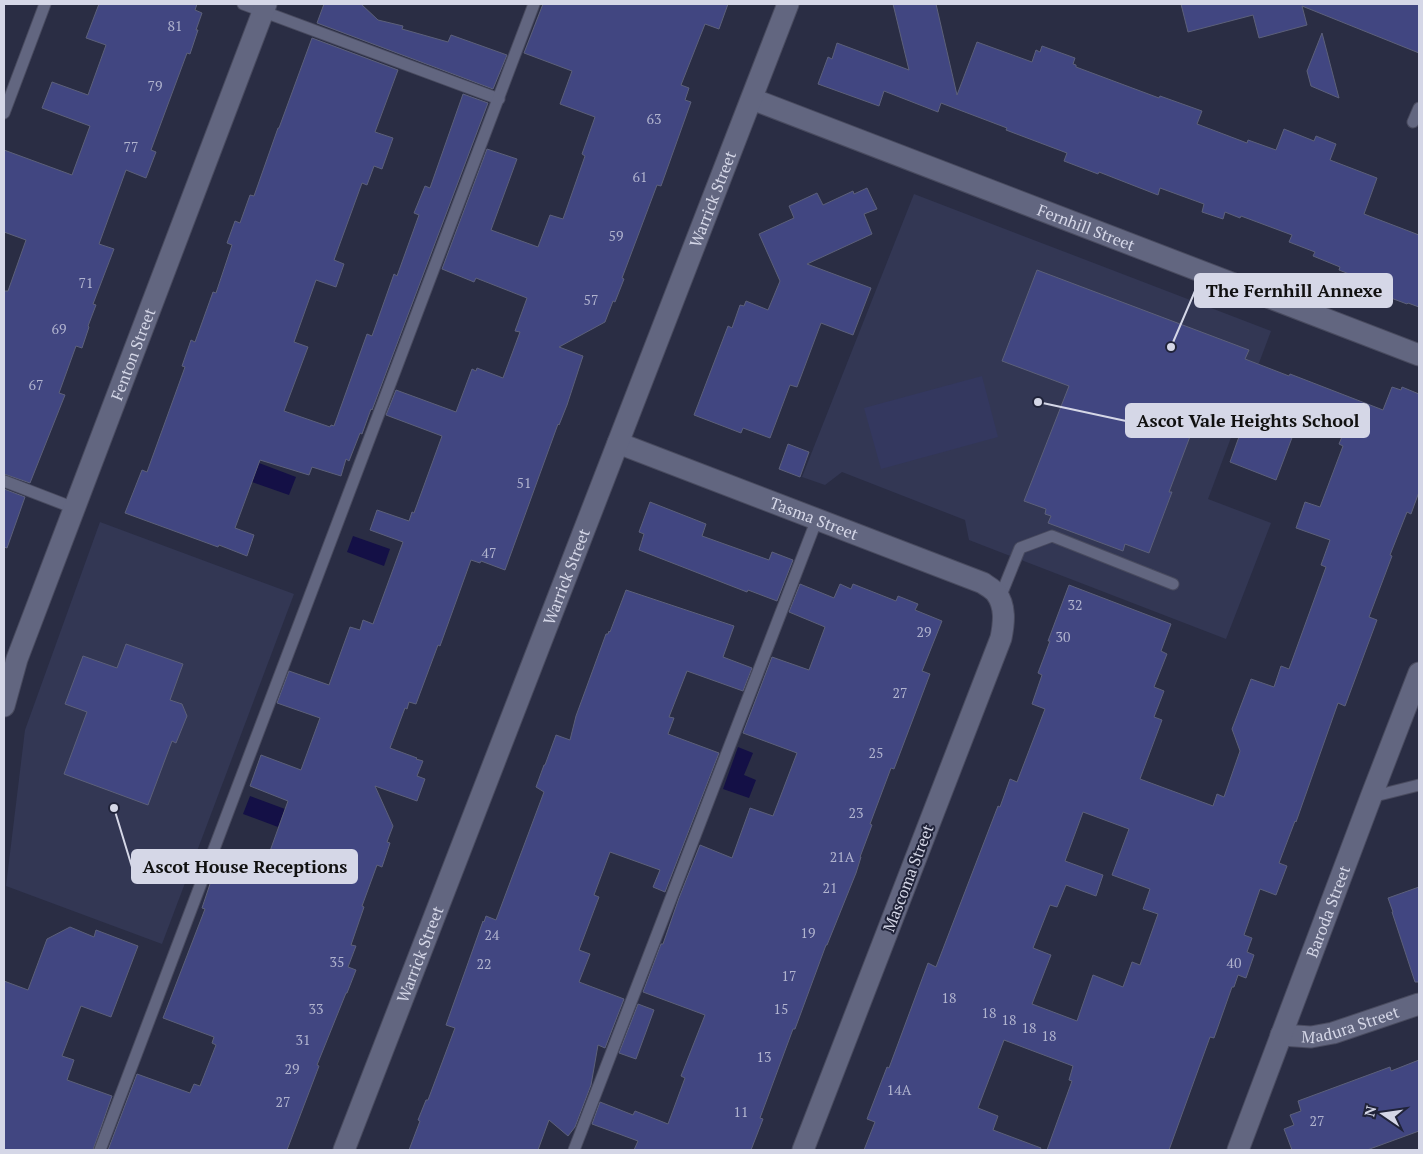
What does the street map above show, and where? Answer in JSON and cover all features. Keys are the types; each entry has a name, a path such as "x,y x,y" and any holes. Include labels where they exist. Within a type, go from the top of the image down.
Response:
{"street":[{"name":"Warrick Street","path":"344,1150 788,4"},
{"name":"Fenton Street","path":"4,706 17,659 257,6"},
{"name":"Fernhill Street","path":"752,98 1419,355"},
{"name":"Tasma Street","path":"618,442 982,583 996,592 1000,602"},
{"name":"Mascoma Street","path":"803,1150 1001,638 1004,621 1000,602"},
{"name":"Baroda Street","path":"1238,1150 1419,673"},
{"name":"Madura Street","path":"1281,1035 1311,1036 1333,1033 1419,1004"}],"lane":[{"path":"4,113 45,4"},
{"path":"100,1150 534,4"},
{"path":"257,6 499,99"},
{"path":"1413,122 1419,108"},
{"path":"4,481 74,508"},
{"path":"574,1150 817,520"},
{"path":"1000,602 1020,548 1052,536 1173,584"},
{"path":"1371,797 1419,785"}],"shaded area":[{"path":"914,194 1271,331 1208,499 1271,523 1226,639 969,540 965,520 842,472 825,485 802,477"},
{"path":"982,376 998,437 881,469 864,408"},
{"path":"259,463 296,477 289,495 252,482"},
{"path":"100,522 294,594 162,944 6,886 25,730"},
{"path":"353,536 390,549 384,566 347,552"},
{"path":"738,747 753,753 744,775 756,780 749,798 723,789"},
{"path":"250,796 285,809 278,827 243,814"}],"building":[{"path":"99,4 197,4 195,10 202,13 190,54 187,53 151,150 156,152 146,178 126,170 99,244 114,249 93,304 96,305 82,348 76,346 59,393 65,395 30,483 4,474 4,291 8,291 26,240 4,232 4,150 72,175 90,126 42,108 52,82 88,95 106,45 86,38"},
{"path":"324,4 361,4 378,20 403,26 402,29 448,42 451,35 507,55 493,89 317,23"},
{"path":"543,4 728,4 719,29 705,24 681,85 689,88 685,100 691,102 661,186 657,185 622,278 624,279 615,302 613,301 605,322 559,347 583,356 567,405 558,424 505,570 481,561 480,563 471,560 440,646 438,645 416,704 409,702 407,709 405,708 390,748 423,761 417,776 425,779 417,801 375,786 393,826 387,842 390,843 382,867 377,865 362,906 364,907 351,945 356,946 348,967 356,970 317,1065 319,1066 287,1150 108,1150 137,1074 190,1093 194,1084 200,1086 216,1045 212,1043 214,1037 163,1018 205,909 202,908 222,850 265,865 288,801 250,786 261,755 301,770 320,718 277,703 289,671 329,685 350,627 360,630 363,620 373,624 403,542 370,530 377,510 409,521 412,512 414,513 442,436 386,415 396,390 456,412 472,369 476,371 477,368 503,378 520,332 515,331 527,298 476,278 474,282 442,269 487,149 517,159 491,230 538,247 550,215 563,219 585,156 582,154 595,117 560,104 572,71 524,53"},
{"path":"893,4 936,4 957,95 977,42 1032,62 1036,50 1040,52 1042,46 1075,58 1073,64 1076,67 1159,98 1160,96 1202,111 1197,124 1247,143 1248,140 1276,150 1284,129 1314,141 1316,136 1336,144 1330,160 1377,178 1364,214 1419,235 1419,307 1372,291 1375,284 1339,270 1340,267 1313,256 1315,252 1289,242 1292,235 1225,212 1223,219 1202,212 1204,204 1160,188 1158,195 1099,172 1098,174 1064,161 1067,153 941,103 938,112 884,91 879,106 818,84 828,57 832,59 837,43 909,70"},
{"path":"1181,4 1419,4 1419,53 1302,6 1307,25 1259,38 1253,15 1188,32"},
{"path":"1322,33 1339,98 1311,86 1307,71"},
{"path":"312,38 398,70 375,132 393,138 382,169 374,166 367,185 362,183 334,260 344,264 336,287 316,280 294,342 308,347 284,411 330,427 331,425 334,426 367,334 372,336 394,274 397,276 419,215 414,213 425,186 430,188 463,94 488,103 372,410 349,461 346,459 341,476 312,467 309,475 260,460 235,528 254,535 247,556 125,513 142,470 147,472 185,367 182,366 191,340 195,342 213,292 216,293 232,245 227,243 235,221 240,223 250,195 254,196"},
{"path":"867,188 877,209 864,214 872,234 807,264 871,288 853,335 821,323 797,387 790,385 770,438 743,428 741,433 694,415 728,326 732,328 740,305 744,306 746,301 768,310 780,281 759,234 794,218 789,206 817,193 823,205 853,191 854,194"},
{"path":"1037,270 1249,350 1245,359 1289,376 1290,374 1383,410 1392,387 1401,390 1402,387 1419,394 1419,492 1411,514 1407,512 1369,617 1377,620 1345,706 1338,703 1296,822 1279,863 1287,866 1276,895 1260,889 1244,935 1252,938 1247,952 1254,955 1246,978 1238,975 1234,987 1232,987 1214,1038 1210,1037 1169,1150 1047,1150 1072,1081 1069,1080 1073,1066 1004,1040 978,1108 998,1116 993,1130 1041,1148 1040,1150 864,1150 875,1122 867,1119 887,1067 889,1068 928,963 936,967 998,806 1000,807 1010,779 1017,782 1045,709 1032,704 1042,675 1038,673 1069,585 1171,624 1161,651 1167,654 1154,687 1164,691 1154,717 1162,720 1140,779 1213,806 1217,794 1224,797 1240,751 1232,729 1251,679 1274,687 1281,666 1289,669 1326,567 1321,565 1330,540 1296,528 1305,502 1320,507 1343,446 1339,444 1348,422 1304,406 1276,480 1230,462 1240,434 1197,418 1169,492 1172,492 1149,553 1125,544 1123,551 1048,523 1051,516 1045,514 1046,509 1024,501 1069,386 1002,361","holes":["1083,812 1129,829 1112,875 1150,889 1143,909 1158,914 1140,965 1132,962 1123,987 1093,975 1077,1021 1032,1004 1051,955 1033,948 1050,905 1057,907 1066,885 1096,896 1103,875 1065,861"]},
{"path":"788,444 809,452 800,477 779,469"},
{"path":"4,489 25,497 7,548 4,547"},
{"path":"650,502 706,524 702,536 769,560 772,552 793,560 777,601 748,590 747,592 639,550 644,534 639,532"},
{"path":"800,584 834,598 840,584 851,589 853,584 896,601 898,596 918,604 915,610 942,621 922,671 930,674 894,769 891,768 870,824 872,825 856,873 826,945 795,1029 793,1029 760,1118 763,1119 751,1150 634,1150 638,1141 592,1124 600,1102 633,1115 635,1111 668,1124 685,1078 681,1076 705,1015 643,992 700,845 732,858 750,808 773,816 797,753 743,733 772,657 809,670 825,627 789,612"},
{"path":"626,590 734,626 723,657 752,668 743,691 687,671 669,717 674,718 668,734 719,753 665,892 653,887 660,870 610,852 594,895 599,897 579,950 590,954 579,982 624,999 605,1048 598,1045 591,1085 575,1127 568,1136 549,1120 538,1150 409,1150 420,1121 418,1120 426,1100 428,1100 455,1028 446,1025 483,921 486,916 496,920 544,792 536,787 544,765 556,735 570,740 576,716 606,634 610,632"},
{"path":"126,644 183,664 170,700 182,704 187,716 176,743 172,741 148,805 64,774 87,712 65,704 83,656 117,668"},
{"path":"1419,887 1419,982 1415,982 1388,898"},
{"path":"70,927 94,937 96,930 138,946 111,1017 81,1006 62,1056 74,1060 67,1080 112,1096 93,1150 4,1150 4,981 28,990 47,939"},
{"path":"638,1004 654,1010 636,1059 619,1053"},
{"path":"1419,1060 1419,1131 1367,1150 1292,1150 1284,1129 1294,1125 1290,1115 1301,1111 1298,1101 1390,1067 1391,1071"}],"place":[{"name":"The Fernhill Annexe","path":"1171,347"},
{"name":"Ascot Vale Heights School","path":"1038,402"},
{"name":"Ascot House Receptions","path":"114,808"}]}
